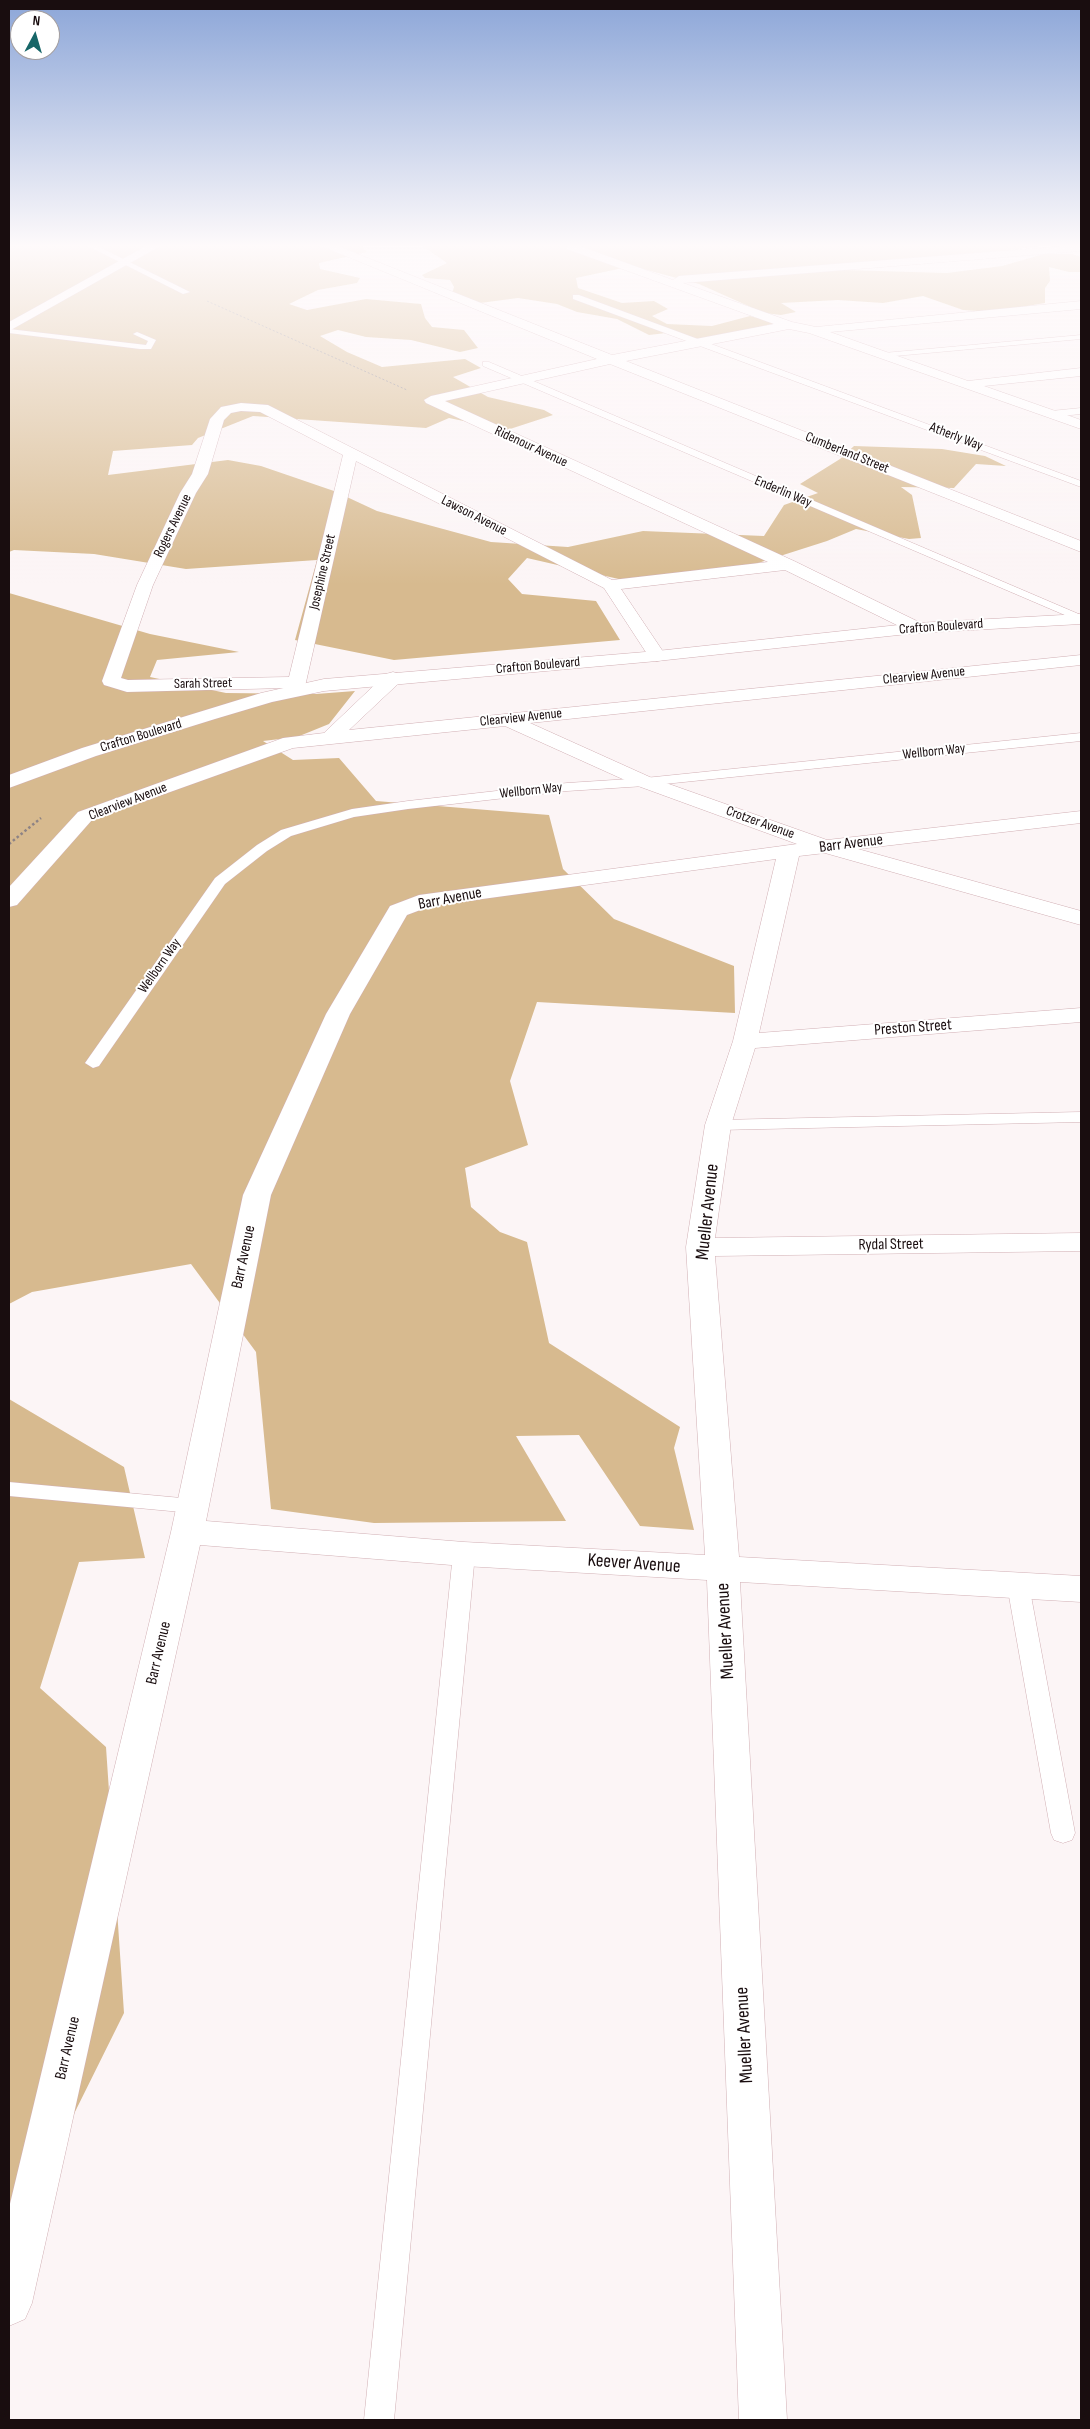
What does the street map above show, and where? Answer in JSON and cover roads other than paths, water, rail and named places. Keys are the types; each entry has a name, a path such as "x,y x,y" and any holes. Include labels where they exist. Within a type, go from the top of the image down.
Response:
{"street":[{"path":"523,381 617,358"},
{"path":"893,358 1081,425"},
{"name":"Cumberland Street","path":"614,359 1081,547"},
{"path":"965,384 1081,372"},
{"name":"Ridenour Avenue","path":"523,381 431,400 788,565 917,628"},
{"name":"Rogers Avenue","path":"111,681 145,585 188,492 200,474 217,419 226,410 241,407 263,408"},
{"name":"Lawson Avenue","path":"263,408 610,585 657,656"},
{"name":"Josephine Street","path":"296,686 351,453"},
{"path":"610,585 788,565"},
{"name":"Crafton Boulevard","path":"9,782 89,752 296,686 657,656 917,628 1081,619"},
{"name":"Clearview Avenue","path":"9,900 85,816 290,742 1081,660"},
{"path":"331,737 393,678"},
{"name":"Sarah Street","path":"111,681 127,686 296,686"},
{"name":"Crotzer Avenue","path":"505,719 645,782 826,847 1075,914"},
{"name":"Barr Avenue","path":"9,2303 190,1519 257,1195 338,1014 398,911 428,900 789,851 1081,818"},
{"name":"Mueller Avenue","path":"763,2420 723,1570 700,1247 718,1125 745,1041 789,851"},
{"name":"Preston Street","path":"745,1041 1081,1015"},
{"name":"Rydal Street","path":"700,1247 1081,1242"},
{"name":"Keever Avenue","path":"190,1519 464,1554 1081,1589"}],"lane":[{"name":"Atherly Way","path":"746,358 1081,484"},
{"name":"Enderlin Way","path":"486,364 1081,619"},
{"path":"1051,414 1081,411"},
{"name":"Wellborn Way","path":"93,1063 220,881 262,848 286,834 352,814 408,805 567,787 645,782 1081,737"},
{"path":"718,1125 1081,1117"},
{"path":"9,1489 190,1519"},
{"path":"379,2420 464,1554"},
{"path":"1018,1586 1063,1833"}]}
